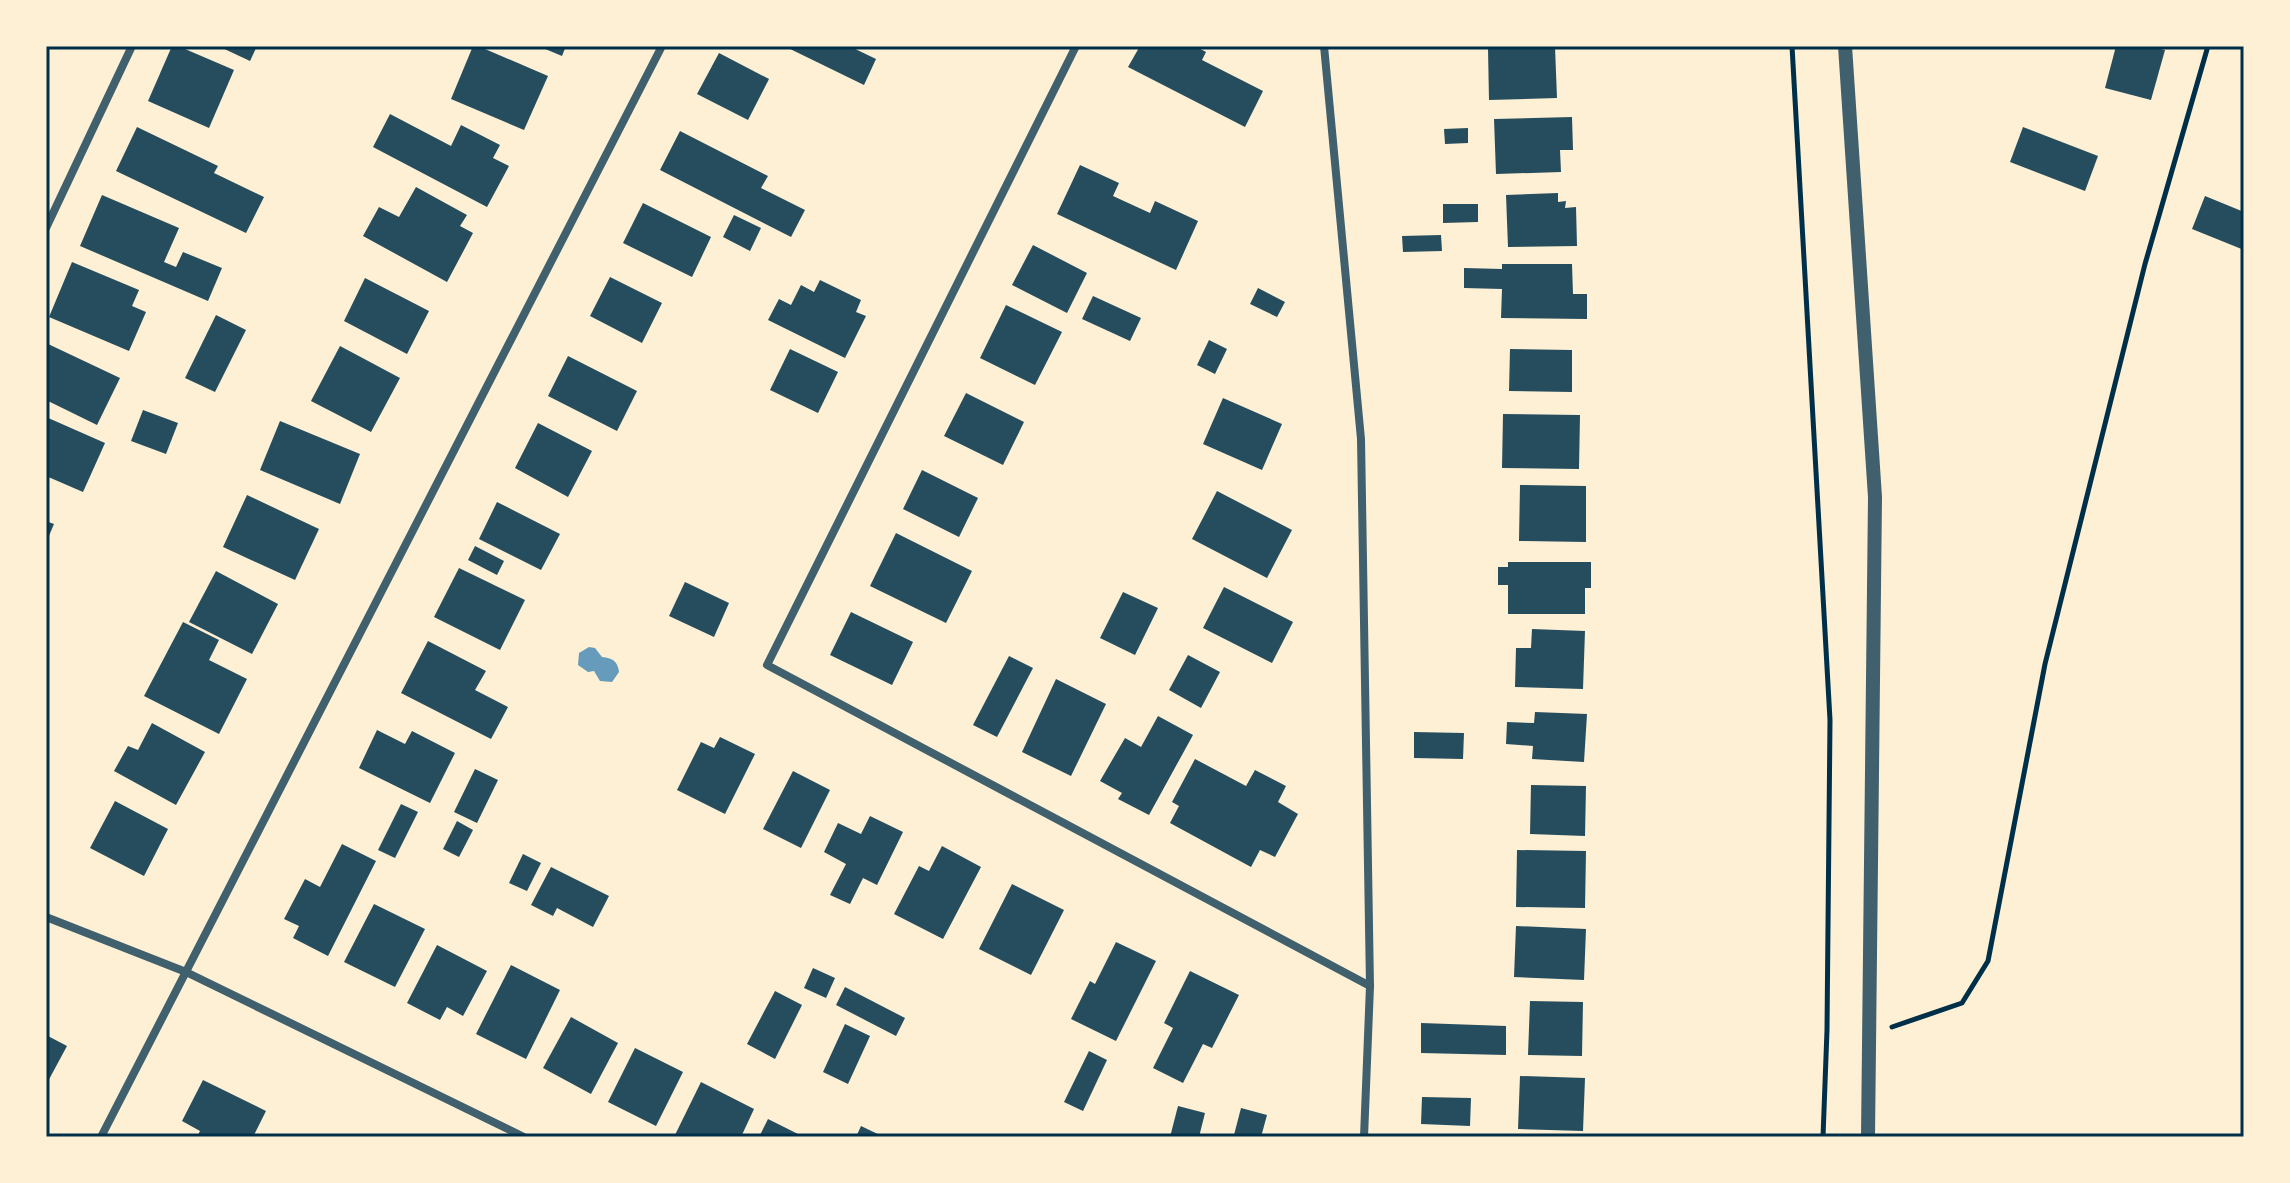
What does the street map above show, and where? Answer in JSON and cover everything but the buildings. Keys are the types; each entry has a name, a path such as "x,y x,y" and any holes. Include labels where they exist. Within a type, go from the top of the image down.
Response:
{"street":[{"path":"46,228 132,46"},
{"path":"101,1137 662,46"},
{"path":"1076,46 767,665 1370,986"},
{"path":"1324,46 1361,439 1370,986 1364,1137"},
{"path":"1845,46 1875,497 1868,1137"},
{"path":"46,917 186,972 524,1137"}],"path":[{"path":"1792,46 1830,720 1823,1137"},
{"path":"1869,1035 1962,1003 1988,961 2045,664 2145,264 2208,46"}],"water":[{"path":"589,647 616,663 619,672 612,682 600,681 594,671 588,672 578,665 579,653"}]}
